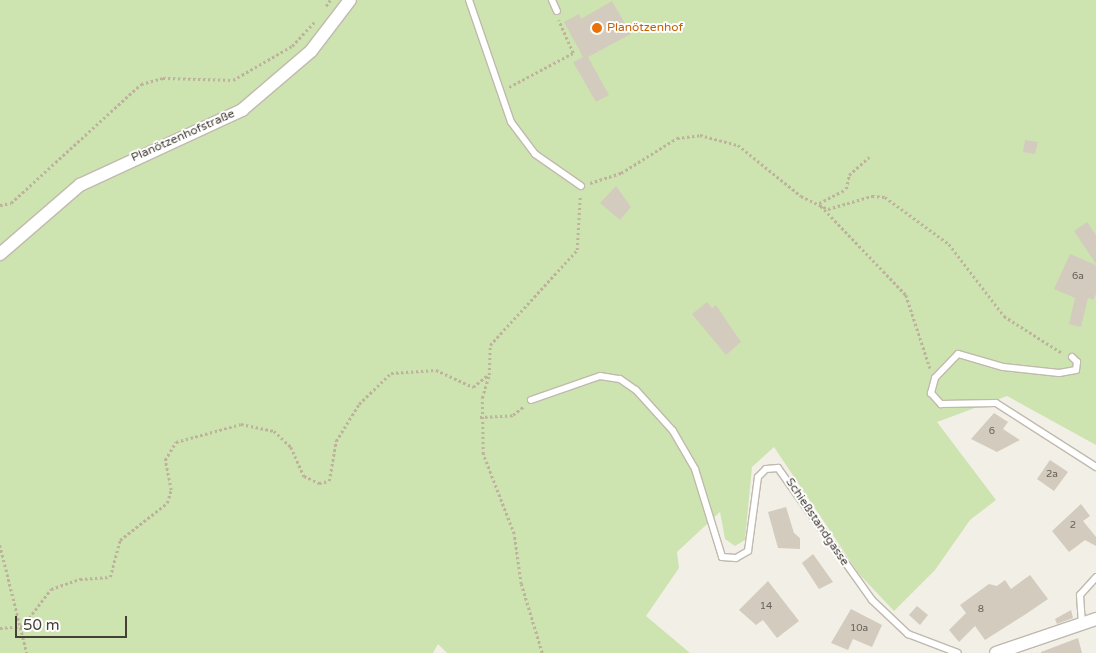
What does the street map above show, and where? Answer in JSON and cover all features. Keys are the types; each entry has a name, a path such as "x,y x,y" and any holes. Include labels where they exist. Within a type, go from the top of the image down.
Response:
{"street":[{"name":"Planötzenhofstraße","path":"0,254 80,185 242,110 311,51 350,0"},
{"path":"996,653 1096,619"}],"lane":[{"path":"469,0 511,122 535,154 581,186"},
{"path":"552,0 557,12"},
{"path":"1072,357 1077,368 1067,373 1003,367 958,354 935,378 931,393 936,403 996,403 1096,467"},
{"name":"Schießstandgasse","path":"531,400 600,376 620,379 636,390 673,431 695,469 722,557 736,558 748,550 757,481 766,469 778,468 872,600 908,634 958,653"},
{"path":"1082,624 1080,594 1096,577"}],"path":[{"path":"325,8 330,0"},
{"path":"523,80 573,53 559,25 557,12"},
{"path":"0,204 11,203 141,84 163,78 233,80 292,46 320,16"},
{"path":"542,653 521,584 514,534 482,454 480,417 489,375 490,346 577,250 581,186 621,173 677,138 700,135 738,145 792,189 818,203 837,209 872,196 885,197 949,244 1004,316 1037,340 1072,357"},
{"path":"818,203 846,189 849,175 870,157"},
{"path":"818,203 906,295 935,378"},
{"path":"0,628 23,626 51,589 80,578 110,576 120,540 167,503 171,490 165,460 176,442 241,424 274,431 290,447 304,476 320,483 329,481 336,441 359,404 391,373 436,370 473,387 489,375"},
{"path":"480,417 513,415 531,400"},
{"path":"0,546 23,626 27,653"}],"green space":[{"path":"0,0 1096,0 1096,445 1007,396 937,422 996,500 970,520 935,570 894,611 859,574 774,447 752,467 745,540 735,546 725,539 720,512 677,552 679,568 646,616 690,653 447,653 438,644 433,653 0,653"}],"building":[{"name":"Planötzenhof","path":"612,1 631,34 588,57 609,95 596,102 573,62 583,57 564,22 579,14 581,19"},
{"path":"1025,140 1038,142 1035,154 1023,152"},
{"path":"616,186 631,207 620,220 600,203"},
{"path":"1087,222 1096,235 1096,264 1074,231"},
{"path":"1070,254 1096,265 1096,294 1093,300 1088,298 1081,327 1069,324 1075,298 1054,289"},
{"path":"707,302 712,308 716,305 741,342 726,355 692,314"},
{"path":"994,413 1008,422 1003,429 1020,440 997,452 971,439"},
{"path":"1050,460 1068,472 1054,491 1037,479"},
{"path":"1081,504 1090,516 1083,521 1096,537 1096,546 1085,540 1069,552 1052,531"},
{"path":"786,507 794,533 800,538 800,549 778,548 768,512"},
{"path":"813,554 833,582 819,589 802,563"},
{"path":"1030,575 1048,599 1026,614 985,640 975,626 959,642 949,630 966,613 960,605 989,584 997,586 1005,580 1011,589"},
{"path":"768,581 799,621 777,638 763,620 756,625 739,610"},
{"path":"917,606 928,615 920,625 909,615"},
{"path":"851,609 882,625 872,647 853,639 848,650 831,643"},
{"path":"1071,610 1073,618 1057,624 1055,619"},
{"path":"1078,638 1082,653 1041,653 1041,652"}],"place":[{"name":"Planötzenhof","path":"597,28"}]}
